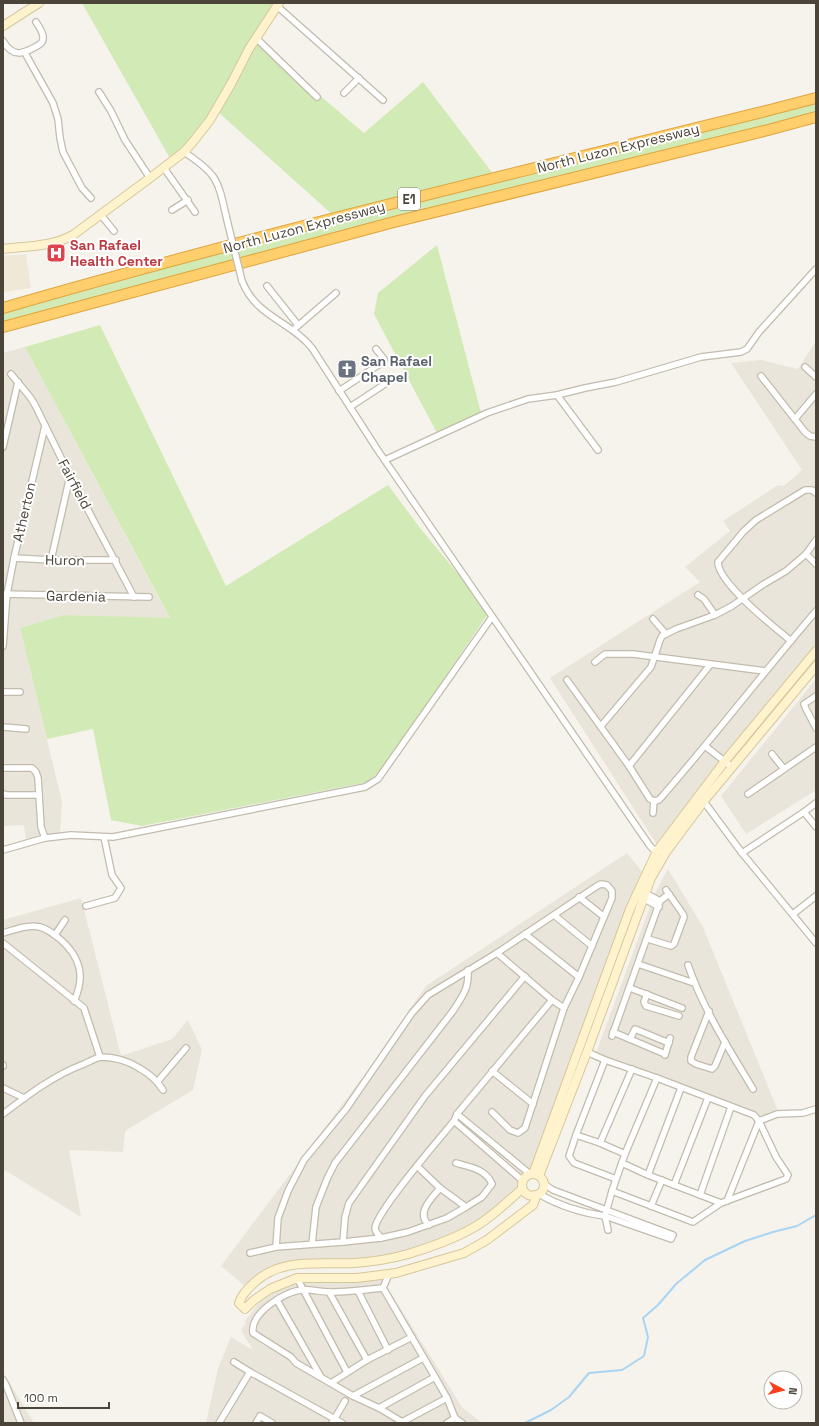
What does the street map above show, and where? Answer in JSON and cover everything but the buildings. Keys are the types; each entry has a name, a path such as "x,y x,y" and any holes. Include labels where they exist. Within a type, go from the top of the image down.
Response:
{"highway":[{"name":"North Luzon Expressway","path":"3,308 381,206 816,98"},
{"name":"North Luzon Expressway","path":"3,327 394,222 816,117"}],"street":[{"path":"3,26 39,3"},
{"path":"3,249 46,245 65,240 101,215 184,152 210,120 256,38 278,5 383,100"},
{"path":"3,42 8,49 18,53 25,53 42,43 42,32 36,22"},
{"path":"256,38 316,97"},
{"path":"25,53 53,103 58,119 63,152 82,188 91,198"},
{"path":"344,93 359,78"},
{"path":"99,92 111,111 125,140 150,178"},
{"path":"184,152 205,166 217,180 242,281 255,304 293,330 312,348 385,460 650,846 653,850 666,852"},
{"path":"164,168 195,212"},
{"path":"172,210 188,200"},
{"path":"101,215 114,231"},
{"path":"385,460 487,413 528,399 557,395 616,382 701,357 741,352 747,349 759,332 816,269"},
{"path":"267,286 298,325"},
{"path":"293,330 336,293"},
{"path":"339,391 383,362 384,359 376,349"},
{"path":"805,367 816,377"},
{"name":"Fairfield","path":"11,374 30,397 134,597"},
{"path":"761,376 805,432 810,436 816,437"},
{"path":"3,447 18,382"},
{"path":"350,407 385,384"},
{"path":"795,419 816,394"},
{"path":"557,395 598,450"},
{"name":"Atherton","path":"3,646 5,594 44,426"},
{"path":"51,560 70,476"},
{"path":"791,641 742,599 720,570 718,562 756,520 805,490 812,490 816,493"},
{"path":"601,726 651,667 662,636 715,615 728,608 786,571 806,554 816,540"},
{"path":"806,554 816,564"},
{"name":"Huron","path":"14,558 51,560 116,560"},
{"name":"Gardenia","path":"5,594 148,597"},
{"path":"698,595 704,599 715,615"},
{"path":"567,680 629,766 650,799 659,800 816,611"},
{"path":"3,850 45,838 71,835 113,837 365,787 378,778 492,617"},
{"path":"653,619 666,634"},
{"path":"534,1175 630,909 726,761 816,652"},
{"path":"595,662 605,654 633,654 765,671"},
{"path":"629,766 710,664"},
{"path":"396,1273 357,1278 294,1279 270,1289 254,1300 245,1309 239,1303 246,1290 263,1275 282,1267 295,1264 356,1263 383,1260 452,1238 482,1222 498,1210 534,1175 587,1052 657,851 701,799 732,767 816,666"},
{"path":"3,692 20,692"},
{"path":"816,696 804,704 816,728"},
{"path":"3,728 26,729"},
{"path":"705,746 732,767"},
{"path":"748,794 816,747"},
{"path":"772,754 784,769"},
{"path":"3,768 32,768 36,772 38,778 40,828 45,838"},
{"path":"3,794 7,796 39,795"},
{"path":"701,799 742,853 816,943"},
{"path":"653,813 654,800"},
{"path":"742,853 816,803"},
{"path":"804,812 816,827"},
{"path":"86,906 115,898 120,890 120,886 112,876 104,837"},
{"path":"276,1247 278,1218 288,1191 304,1160 346,1109 420,1003 428,995 497,953 580,897 601,884 607,885 612,894 579,977 564,1008 525,1128 518,1133 510,1130 492,1112"},
{"path":"630,1039 635,1029 670,1041 665,1054 630,1039 612,1034 648,939 659,904 667,892 684,917 674,944 668,946 648,939"},
{"path":"641,894 659,904"},
{"path":"580,897 604,916"},
{"path":"793,914 815,899"},
{"path":"554,915 592,946"},
{"path":"55,935 65,920"},
{"path":"3,933 15,929 39,927 55,935 69,947 79,963 81,975 74,1001"},
{"path":"525,934 579,977"},
{"path":"3,943 84,1008 100,1057"},
{"path":"497,953 552,1000 564,1008"},
{"path":"638,964 694,983"},
{"path":"688,965 694,983 709,1012 753,1089"},
{"path":"312,1244 316,1207 326,1179 335,1163 453,1011 469,983 468,970"},
{"path":"343,1242 345,1217 349,1203 426,1096 525,976"},
{"path":"630,988 683,1005 679,1018 646,1006 644,1002 647,994"},
{"path":"381,1238 375,1226 386,1206 454,1121 457,1114 552,1000"},
{"path":"709,1012 691,1057 692,1061 696,1064 712,1069 715,1066 726,1042"},
{"path":"158,1081 186,1048"},
{"path":"587,1052 754,1115 759,1121 776,1156 788,1175 786,1179 721,1203 694,1222 612,1191"},
{"path":"3,1114 63,1072 100,1057 126,1062 143,1070 158,1081 163,1090"},
{"path":"605,1060 569,1153 570,1159 574,1163 616,1179"},
{"path":"600,1143 632,1069"},
{"path":"492,1071 533,1104"},
{"path":"608,1230 605,1216 612,1191 657,1078"},
{"path":"3,1088 24,1098"},
{"path":"648,1175 681,1088"},
{"path":"674,1185 708,1098"},
{"path":"700,1195 732,1107"},
{"path":"727,1201 759,1121 776,1114 803,1113 816,1109"},
{"path":"454,1121 523,1185 529,1195 537,1195 572,1208 605,1216 672,1237 607,1210 553,1190 457,1114"},
{"path":"576,1135 626,1154"},
{"path":"250,1253 276,1247 381,1238 408,1232 447,1218 482,1197 492,1184 479,1169 456,1163"},
{"path":"622,1163 648,1175 721,1203"},
{"path":"417,1166 440,1188 466,1207"},
{"path":"651,1206 662,1180"},
{"path":"383,1288 389,1274 464,1253 487,1240 533,1205 537,1195 543,1189 544,1184"},
{"path":"429,1225 424,1221 423,1215 425,1208 440,1188"},
{"path":"294,1279 302,1290 347,1372"},
{"path":"294,1279 296,1292"},
{"path":"383,1288 329,1292 302,1290 288,1293 265,1308 253,1326 253,1333 291,1357 296,1363 353,1396 379,1408 403,1422 447,1398"},
{"path":"383,1288 447,1398 455,1418 462,1423"},
{"path":"358,1291 388,1350"},
{"path":"329,1292 367,1360"},
{"path":"277,1300 321,1377"},
{"path":"332,1383 367,1360 412,1337"},
{"path":"353,1396 423,1358"},
{"path":"234,1362 333,1421 342,1423"},
{"path":"219,1423 250,1372"},
{"path":"379,1408 435,1377"},
{"path":"3,1380 6,1384 21,1423"},
{"path":"333,1421 345,1401"},
{"path":"256,1423 260,1416 272,1423"},
{"path":"447,1423 455,1418"}],"shaded area":[{"path":"26,254 31,288 3,292 3,256"},
{"path":"816,341 816,658 661,851 550,678 700,582 685,567 730,531 723,521 778,485 784,486 802,470 731,363 761,360 798,369"},
{"path":"25,347 170,619 63,615 20,628 62,802 60,834 26,840 24,825 3,826 3,353"},
{"path":"816,679 816,790 746,834 721,796"},
{"path":"627,853 644,874 542,1153 515,1198 465,1233 372,1261 297,1262 246,1287 221,1266 371,1066 426,986"},
{"path":"668,869 703,927 778,1111 764,1117 596,1053 655,893"},
{"path":"81,898 121,1056 172,1039 188,1020 202,1050 193,1090 125,1131 123,1152 69,1150 81,1217 3,1169 3,920"},
{"path":"386,1277 388,1288 462,1407 482,1423 206,1423 218,1368 231,1337 253,1350 241,1330 246,1323 245,1321 260,1301 288,1284 302,1280"},
{"path":"3,1372 6,1377 34,1423 3,1423"}],"green space":[{"path":"82,3 273,3 200,130 171,160"},
{"path":"258,43 364,133 423,82 494,175 334,216 218,112"},
{"path":"816,101 816,113 307,241 3,323 3,311 243,244"},
{"path":"437,245 481,413 437,433 374,314 378,293"},
{"path":"100,325 226,586 388,485 420,528 463,580 487,615 379,772 368,782 142,826 111,820 93,729 47,739 20,628 63,615 170,618 25,347"}],"waterway":[{"path":"525,1423 551,1410 569,1397 589,1373 622,1370 644,1356 648,1337 643,1318 658,1305 676,1284 705,1260 745,1241 797,1226 816,1215"}],"place":[{"name":"San Rafael Health Center","path":"56,253"},
{"name":"San Rafael Chapel","path":"347,369"}]}
